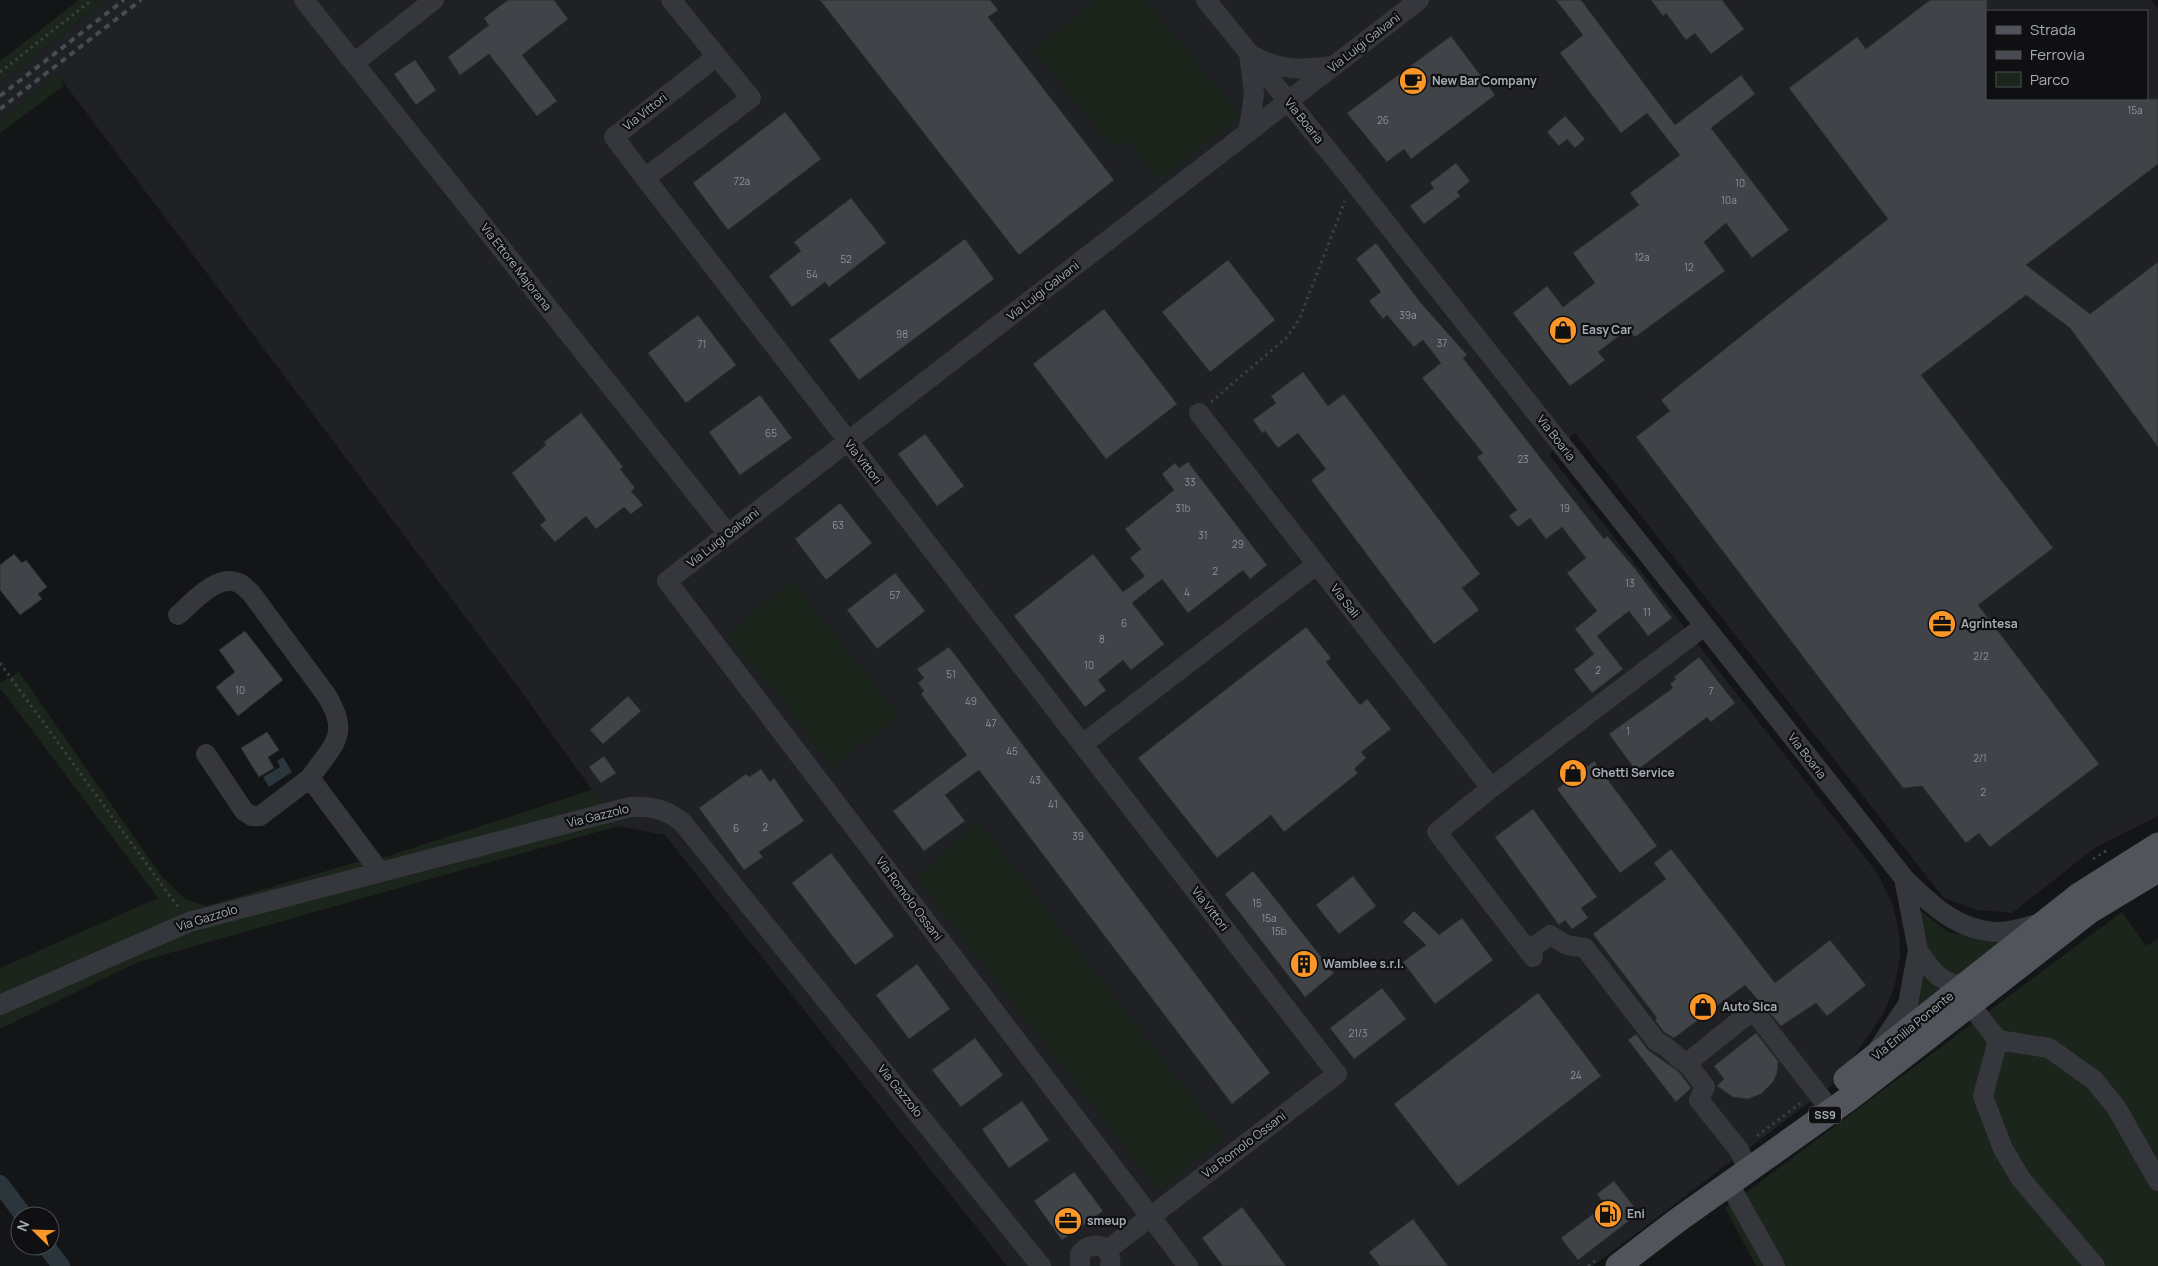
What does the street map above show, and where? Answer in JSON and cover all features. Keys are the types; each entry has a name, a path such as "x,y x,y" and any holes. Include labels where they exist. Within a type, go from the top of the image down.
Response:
{"main road":[{"name":"Via Emilia Ponente","path":"1611,1260 1678,1220 1851,1097 2044,923 2079,895 2158,845"},
{"name":"Via Emilia Ponente","path":"1678,1220 1742,1157 1819,1095 1965,996 1999,982 2090,912 2158,870"}],"street":[{"name":"Via Ettore Majorana","path":"304,0 728,534"},
{"path":"354,63 434,0"},
{"path":"645,178 751,98 671,0"},
{"name":"Via Boaria","path":"1206,0 1289,101 1904,878 1932,905 1963,925 2000,932 2044,923"},
{"name":"Via Luigi Galvani","path":"667,581 1419,0"},
{"path":"1249,53 1282,68 1304,69 1335,66"},
{"path":"1248,133 1254,94 1249,53"},
{"name":"Via Vittori","path":"717,56 614,137 1337,1074"},
{"name":"Via Sali","path":"1199,413 1491,788"},
{"path":"1083,744 1317,564"},
{"name":"Via Romolo Ossani","path":"667,581 1151,1217"},
{"path":"178,614 217,584 240,583 251,594 327,696 337,713 340,729 335,744 310,778 260,816 252,816 244,811 206,754"},
{"path":"1704,626 1491,788 1437,832 1531,954 1550,935 1567,945 1584,948 1657,1042 1667,1045 1680,1060 1687,1063 1705,1087 1699,1100 1742,1157"},
{"path":"310,778 380,872"},
{"name":"Via Gazzolo","path":"0,1005 189,922 630,807 654,807 674,815 688,830 1041,1266"},
{"name":"Via Boaria","path":"1904,878 1918,950 1932,973 1965,996"},
{"name":"Via Boaria","path":"1873,1058 1908,1004 1918,950"},
{"path":"1965,996 1998,1040 2049,1048 2094,1080 2116,1107 2158,1181"},
{"path":"1687,1063 1753,1010 1819,1095"},
{"path":"1998,1040 1983,1096 2003,1148 2021,1179 2094,1266"},
{"name":"Via Romolo Ossani","path":"1080,1266 1080,1254 1088,1247 1098,1245 1109,1258 1151,1217 1337,1074"},
{"path":"1729,1184 1775,1266"},
{"path":"1151,1217 1188,1266"}],"path":[{"path":"0,72 92,0"},
{"path":"1199,413 1287,337 1299,320 1353,182"},
{"path":"0,662 189,922"},
{"path":"2086,865 2117,845"},
{"path":"1742,1157 1819,1095"},
{"path":"1588,1266 1611,1260"}],"shaded area":[{"path":"106,0 2151,0 2158,9 2158,816 2096,847 2012,913 1978,910 1944,898 1575,433 1549,454 1878,874 1893,906 1899,932 1900,958 1894,988 1883,1014 1835,1083 1593,1266 1007,1266 665,835 618,826 523,694 58,75 0,120 0,83"},
{"path":"283,757 292,772 269,787 263,777 280,767 277,761"}],"green space":[{"path":"79,0 106,0 0,83 0,61"},
{"path":"1095,0 1145,0 1241,116 1160,179 1126,140 1112,147 1034,50"},
{"path":"58,74 64,86 0,133 0,120"},
{"path":"792,581 900,716 831,767 779,695 725,635"},
{"path":"19,672 162,877 185,899 206,906 354,863 388,856 592,790 618,826 138,962 0,1029 0,968 158,898 0,688 0,683"},
{"path":"979,822 1224,1138 1159,1191 915,877"},
{"path":"1917,908 1948,932 2007,941 1959,978 1939,971 1931,960"},
{"path":"2122,912 2146,946 2158,939 2158,1266 1756,1266 1725,1208"},
{"path":"1920,971 1941,992 1907,1020"}],"building":[{"path":"508,0 554,0 568,19 522,55 557,101 537,116 489,54 460,75 448,57 489,25 484,18"},
{"path":"820,0 990,0 998,10 988,17 1114,180 1019,255"},
{"path":"1556,0 1581,0 1675,125 1741,75 1755,94 1711,128 1789,230 1752,258 1726,223 1704,242 1725,271 1635,337 1628,329 1598,352 1605,360 1570,386 1513,313 1547,286 1563,307 1595,283 1573,253 1639,205 1630,193 1680,155 1647,113 1621,133 1560,53 1583,35"},
{"path":"1651,0 1722,0 1744,29 1711,54 1695,33 1686,40 1666,13 1663,16"},
{"path":"1930,0 1987,0 1986,100 2158,99 2158,164 2026,265 2090,314 2158,262 2158,447 2070,328 2026,295 1921,375 2053,548 1978,605 2099,764 1990,847 1979,833 1966,843 1922,786 1903,788 1636,437 1670,411 1661,400 1888,219 1789,88 1857,37 1866,49"},
{"path":"1451,36 1495,95 1411,159 1404,149 1387,162 1347,113"},
{"path":"415,60 436,90 416,105 394,74"},
{"path":"785,112 821,159 728,230 693,183"},
{"path":"1565,116 1585,139 1575,148 1567,139 1559,146 1547,132"},
{"path":"1456,163 1470,181 1457,192 1460,196 1424,224 1410,206 1434,188 1430,183"},
{"path":"851,198 886,243 829,287 825,282 792,307 769,276 801,251 794,242"},
{"path":"965,239 994,279 859,380 829,340"},
{"path":"1376,243 1420,302 1467,355 1463,358 1604,539 1607,536 1636,570 1672,618 1648,636 1629,611 1597,636 1623,669 1592,693 1574,670 1594,654 1575,629 1597,611 1567,573 1586,558 1562,527 1546,539 1530,518 1518,527 1509,516 1517,510 1477,457 1483,453 1422,378 1441,363 1423,340 1414,347 1387,315 1383,319 1369,301 1381,292 1356,259"},
{"path":"1228,260 1275,320 1210,372 1162,312"},
{"path":"1104,309 1177,404 1106,459 1033,364"},
{"path":"698,315 736,365 686,403 648,353"},
{"path":"1303,372 1328,406 1344,394 1480,574 1462,588 1479,610 1434,644 1311,480 1326,469 1298,433 1278,448 1265,431 1262,433 1253,420 1276,403 1271,396"},
{"path":"760,395 792,438 740,475 709,432"},
{"path":"581,413 623,467 620,469 635,488 631,491 643,505 631,514 624,507 596,529 586,516 555,542 540,525 546,520 512,473 546,445 544,442"},
{"path":"925,434 964,486 937,506 898,454"},
{"path":"1188,462 1267,565 1250,579 1243,570 1188,613 1162,579 1132,603 1164,644 1131,670 1123,660 1098,680 1106,690 1085,707 1014,616 1093,554 1123,592 1145,576 1130,558 1141,549 1125,529 1174,490 1162,474 1175,463 1179,468"},
{"path":"840,503 872,543 826,580 795,539"},
{"path":"14,554 22,563 26,560 47,587 38,594 42,599 20,615 0,590 0,565"},
{"path":"895,573 925,611 877,649 847,610"},
{"path":"1306,627 1331,658 1326,662 1360,705 1367,699 1391,729 1361,752 1366,758 1354,769 1358,773 1284,832 1271,815 1217,858 1138,758"},
{"path":"245,631 283,680 238,716 216,687 235,672 219,650"},
{"path":"949,647 1270,1073 1232,1104 979,770 945,795 965,821 924,851 893,811 967,755 921,694 924,691 918,683 924,678 917,669"},
{"path":"1699,657 1735,703 1711,722 1707,717 1636,771 1609,734 1673,688 1670,684 1676,679 1674,677"},
{"path":"628,696 641,711 603,744 590,730"},
{"path":"267,732 279,750 268,757 274,768 259,777 241,748"},
{"path":"604,756 616,773 601,783 589,767"},
{"path":"1594,761 1657,846 1620,873 1557,789"},
{"path":"761,769 770,782 774,778 804,821 759,852 763,857 744,870 699,808 746,774 749,777"},
{"path":"1533,809 1597,897 1581,908 1588,918 1572,929 1565,920 1559,925 1495,837"},
{"path":"1671,849 1775,983 1830,940 1866,985 1827,1016 1816,1003 1781,1026 1745,985 1674,1038 1664,1032 1655,1020 1657,1018 1593,934 1666,879 1654,863"},
{"path":"831,853 894,936 855,965 792,883"},
{"path":"1253,871 1334,973 1305,997 1225,894"},
{"path":"1353,876 1376,906 1339,934 1316,905"},
{"path":"1414,911 1439,935 1462,918 1493,960 1435,1004 1403,962 1426,945 1403,922"},
{"path":"917,964 950,1009 909,1039 876,995"},
{"path":"1382,988 1406,1019 1354,1059 1330,1028"},
{"path":"1538,993 1601,1076 1458,1186 1394,1104"},
{"path":"1756,1033 1778,1061 1777,1073 1773,1082 1761,1094 1748,1099 1733,1097 1717,1086 1724,1079 1714,1066"},
{"path":"1636,1034 1648,1050 1679,1072 1691,1088 1676,1102 1628,1040"},
{"path":"975,1038 1003,1075 961,1107 932,1070"},
{"path":"1022,1101 1049,1140 1009,1168 982,1129"},
{"path":"1074,1172 1103,1211 1062,1240 1034,1201"},
{"path":"1614,1181 1639,1213 1578,1260 1561,1238 1605,1205 1597,1194"},
{"path":"1242,1207 1286,1266 1223,1266 1202,1238"},
{"path":"1413,1219 1448,1266 1380,1266 1369,1252"}],"waterway":[{"path":"0,1184 16,1206"},
{"path":"54,1256 61,1266"}],"railway":[{"path":"0,96 124,0"},
{"path":"0,109 141,0"}],"place":[{"name":"New Bar Company","path":"1413,81"},
{"name":"Easy Car","path":"1563,330"},
{"name":"Agrintesa","path":"1942,624"},
{"name":"Ghetti Service","path":"1573,773"},
{"name":"Wamblee s.r.l.","path":"1304,964"},
{"name":"Auto Sica","path":"1703,1007"},
{"name":"Eni","path":"1608,1214"},
{"name":"smeup","path":"1068,1221"}]}
